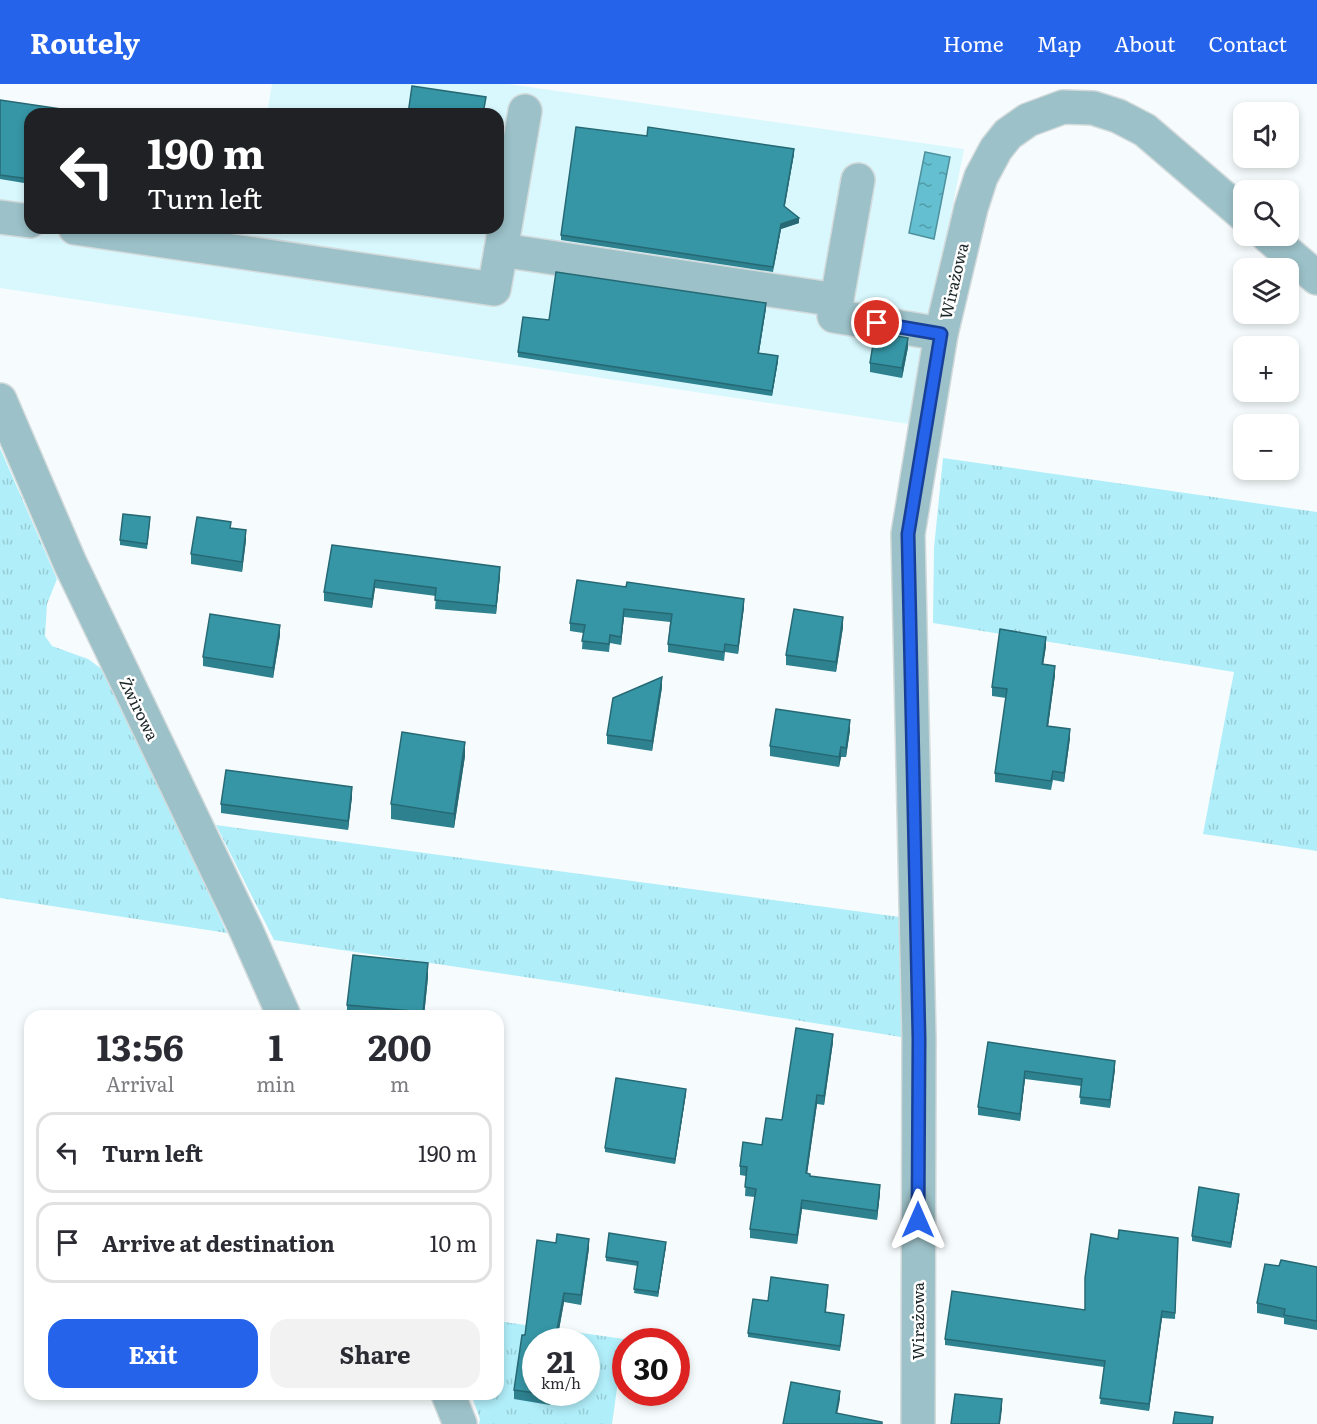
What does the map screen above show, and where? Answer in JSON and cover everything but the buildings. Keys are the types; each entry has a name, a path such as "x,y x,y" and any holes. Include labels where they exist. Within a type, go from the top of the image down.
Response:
{"street":[{"name":"Wirażowa","path":"918,1424 919,1039 908,534 941,334 971,208 981,177 996,149 1008,134 1028,120 1063,107 1093,108 1118,116 1145,130 1233,206"},
{"path":"504,233 525,111"},
{"path":"858,180 834,316 941,334"},
{"path":"0,217 24,220"},
{"path":"116,234 494,289 504,234"},
{"path":"1280,246 1317,278"},
{"path":"501,250 837,300"},
{"name":"Żwirowa","path":"0,400 70,563 246,930 281,1010"},
{"path":"450,1400 460,1424"}],"shaded area":[{"path":"272,84 508,84 964,149 909,424 0,288 0,102 52,108 24,108 24,234 504,234 504,108 268,108"}],"green space":[{"path":"0,448 57,579 47,604 45,636 52,646 88,659 107,673 227,933 0,898"},
{"path":"943,458 1317,512 1317,851 1203,834 1234,672 933,623 934,548"},
{"path":"216,825 900,917 901,1037 565,983 274,940"},
{"path":"504,1322 547,1328 522,1328 522,1406 600,1406 600,1336 612,1337 612,1406 615,1406 612,1424 479,1424 480,1419 473,1400 504,1400"}],"water":[{"path":"925,152 950,157 934,239 909,233"}],"route":[{"path":"877,323 941,334 908,534 919,1039 918,1220"}]}
